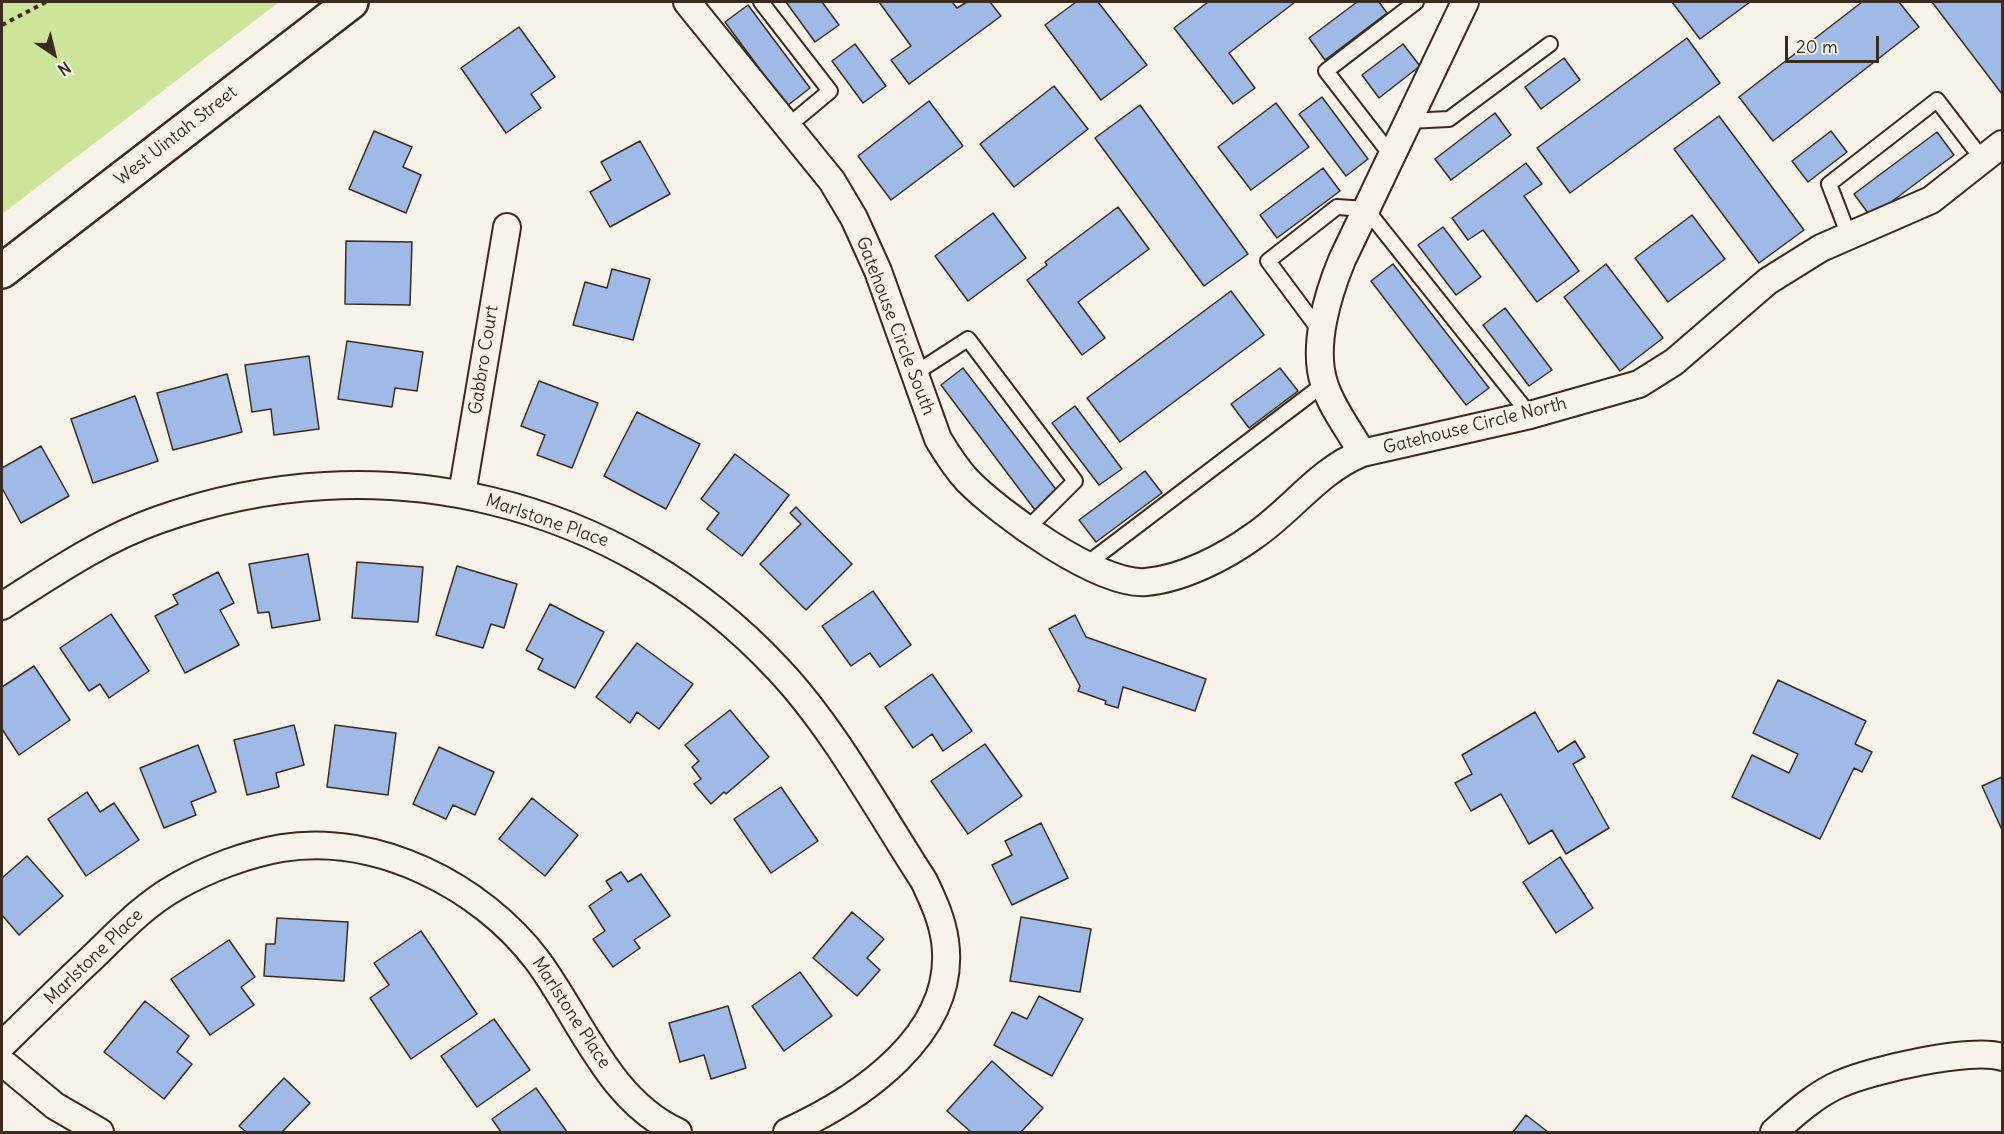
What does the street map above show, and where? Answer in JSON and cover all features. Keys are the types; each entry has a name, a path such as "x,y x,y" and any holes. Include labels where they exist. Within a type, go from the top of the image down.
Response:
{"main road":[{"name":"West Uintah Street","path":"2,271 351,2"}],"street":[{"name":"Gatehouse Circle South","path":"687,2 832,181 854,218 878,271 938,439 950,460 984,496 1084,566 1115,579 1145,582 1181,573 1254,537 1332,467 1362,453"},
{"name":"Gatehouse Circle North","path":"1465,2 1366,208 1327,297 1322,333 1324,384 1362,453 1530,415 1639,384 1674,362 1768,280 1821,248 1931,200 1993,152"},
{"name":"Gabbro Court","path":"462,494 507,227"},
{"name":"Marlstone Place","path":"2,606 111,540 157,520 208,504 265,492 365,484 418,487 462,494 572,527 616,544 681,583 720,613 780,670 806,704 924,881 938,909 945,942 945,973 937,1004 924,1029 901,1058 878,1078 809,1122 787,1132"},
{"name":"Marlstone Place","path":"2,1045 146,907 175,887 209,871 282,848 320,846 353,850 420,869 487,907 516,933 626,1095 655,1122 678,1132"},
{"path":"1774,1132 1798,1111 1839,1084 1873,1073 1941,1057 2002,1057"},
{"path":"2,1062 55,1106 100,1132"}],"lane":[{"path":"762,2 830,91 788,126"},
{"path":"1391,155 1326,71 1416,2"},
{"path":"1408,121 1449,119 1550,44"},
{"path":"1849,236 1829,184 1937,100 1993,152"},
{"path":"1322,333 1268,261 1337,207 1366,208 1530,415"},
{"path":"914,374 968,339 1075,481 1028,528"},
{"path":"1084,566 1324,384"}],"path":[{"path":"2,25 43,3"}],"green space":[{"path":"2,2 279,2 2,214"}],"building":[{"path":"786,2 822,2 839,25 815,42"},
{"path":"879,2 952,2 957,8 967,2 990,2 1001,16 909,84 891,60 911,46"},
{"path":"1076,2 1098,2 1147,65 1101,100 1045,25"},
{"path":"1208,2 1295,2 1229,53 1255,88 1233,104 1174,28"},
{"path":"1357,2 1379,2 1387,13 1325,60 1309,38"},
{"path":"1672,2 1750,2 1700,39"},
{"path":"1862,2 1899,2 1919,27 1773,141 1739,97"},
{"path":"1932,2 2002,2 2002,94"},
{"path":"748,5 810,88 787,106 725,22"},
{"path":"519,27 555,77 531,94 541,108 506,133 461,68"},
{"path":"1687,38 1720,83 1570,193 1537,148"},
{"path":"855,44 886,86 863,103 832,61"},
{"path":"1403,44 1420,66 1379,98 1362,75"},
{"path":"1564,58 1580,80 1541,109 1525,87"},
{"path":"1054,86 1088,129 1014,187 980,144"},
{"path":"1322,97 1368,159 1346,176 1299,114"},
{"path":"929,101 963,146 891,200 858,156"},
{"path":"1276,103 1309,147 1251,190 1218,147"},
{"path":"1140,105 1248,254 1204,286 1095,138"},
{"path":"1495,113 1511,135 1451,180 1435,159"},
{"path":"1719,116 1804,230 1759,263 1674,149"},
{"path":"374,131 412,147 403,167 421,175 406,213 349,189"},
{"path":"1831,131 1847,152 1808,182 1792,161"},
{"path":"1937,132 1954,155 1871,217 1854,194"},
{"path":"640,141 670,194 610,227 590,192 611,180 601,162"},
{"path":"1526,163 1542,184 1524,196 1579,271 1537,302 1483,230 1468,240 1452,218"},
{"path":"1323,168 1340,191 1277,238 1260,215"},
{"path":"1118,207 1149,249 1078,302 1105,338 1082,355 1027,280 1047,265 1045,262"},
{"path":"993,213 1026,258 968,301 935,256"},
{"path":"1692,215 1725,259 1668,302 1635,258"},
{"path":"1443,227 1481,277 1456,295 1418,245"},
{"path":"346,241 412,242 410,305 345,304"},
{"path":"1393,264 1489,388 1466,405 1371,281"},
{"path":"1606,264 1663,338 1620,371 1564,297"},
{"path":"612,269 650,279 633,340 573,325 585,282 607,288"},
{"path":"1231,291 1264,335 1120,442 1087,398"},
{"path":"1505,308 1552,370 1529,386 1483,325"},
{"path":"347,341 423,352 417,391 395,388 392,407 338,399"},
{"path":"309,356 319,429 274,435 271,409 252,412 245,365"},
{"path":"963,368 1058,492 1035,510 941,385"},
{"path":"1280,368 1298,391 1249,428 1231,404"},
{"path":"227,374 242,432 173,450 157,393"},
{"path":"539,381 598,403 572,468 537,455 545,435 521,426"},
{"path":"135,396 158,461 93,483 71,419"},
{"path":"1075,406 1122,469 1099,485 1052,423"},
{"path":"637,412 700,444 666,509 604,476"},
{"path":"41,446 69,496 21,523 2,488 2,468"},
{"path":"735,454 789,495 742,556 707,529 719,513 701,499"},
{"path":"1145,471 1162,493 1096,542 1079,520"},
{"path":"796,507 852,564 806,610 760,564 801,524 790,513"},
{"path":"308,554 320,620 272,628 269,612 258,613 249,564"},
{"path":"357,562 423,567 418,622 352,618"},
{"path":"457,566 517,584 504,628 491,624 483,648 436,635"},
{"path":"218,572 234,603 220,610 239,645 185,673 155,616 178,604 173,595"},
{"path":"873,591 911,645 880,667 870,653 851,666 822,626"},
{"path":"550,604 604,632 575,688 538,669 543,659 526,650"},
{"path":"111,614 149,671 109,698 100,684 89,691 60,648"},
{"path":"1075,615 1086,637 1206,679 1195,711 1123,687 1118,708 1078,691 1080,686 1049,629"},
{"path":"637,643 693,684 659,729 637,712 630,723 596,697"},
{"path":"34,666 70,720 19,755 2,729 2,687"},
{"path":"932,674 972,731 943,751 932,734 913,748 885,707"},
{"path":"1778,680 1866,721 1855,744 1872,752 1862,772 1854,768 1820,839 1732,797 1752,755 1789,773 1798,754 1753,733"},
{"path":"730,710 769,757 711,804 694,784 701,779 692,767 699,761 685,745"},
{"path":"1535,712 1558,752 1575,741 1585,757 1573,764 1609,828 1566,854 1552,830 1529,844 1501,794 1471,811 1455,783 1472,774 1462,755"},
{"path":"294,725 304,765 276,773 279,787 247,795 234,740"},
{"path":"335,725 396,733 388,795 327,787"},
{"path":"985,744 1022,796 968,834 931,781"},
{"path":"198,745 216,792 191,802 196,815 164,828 140,768"},
{"path":"439,747 494,772 475,815 453,805 446,819 413,804"},
{"path":"2002,777 2002,830 1982,786"},
{"path":"781,787 818,841 771,873 734,819"},
{"path":"87,792 100,812 114,803 139,840 86,876 48,819"},
{"path":"532,798 578,835 545,876 499,839"},
{"path":"1041,823 1068,878 1012,905 992,865 1012,855 1005,841"},
{"path":"27,856 63,896 19,935 2,915 2,878"},
{"path":"1560,857 1593,908 1556,933 1523,882"},
{"path":"621,872 628,882 641,874 670,916 634,940 640,948 613,967 593,939 605,931 589,906 612,890 606,881"},
{"path":"852,912 884,939 867,958 880,970 857,996 813,958"},
{"path":"1021,917 1091,929 1080,992 1010,981"},
{"path":"277,918 348,922 344,981 264,976 266,944 275,944"},
{"path":"421,931 477,1014 411,1059 370,998 389,985 374,963"},
{"path":"229,940 255,977 241,987 254,1005 210,1035 171,979"},
{"path":"800,972 832,1016 784,1051 752,1006"},
{"path":"1039,996 1083,1019 1052,1076 994,1045 1012,1012 1027,1019"},
{"path":"145,1001 189,1036 177,1052 192,1064 164,1099 104,1052"},
{"path":"728,1006 746,1068 711,1079 704,1055 680,1062 669,1023"},
{"path":"494,1019 530,1070 477,1107 441,1056"},
{"path":"992,1061 1043,1108 1021,1132 971,1132 947,1111"},
{"path":"284,1078 310,1103 282,1132 246,1132 239,1126"},
{"path":"536,1088 567,1132 501,1132 492,1119"},
{"path":"1526,1115 1548,1132 1513,1132"}]}
